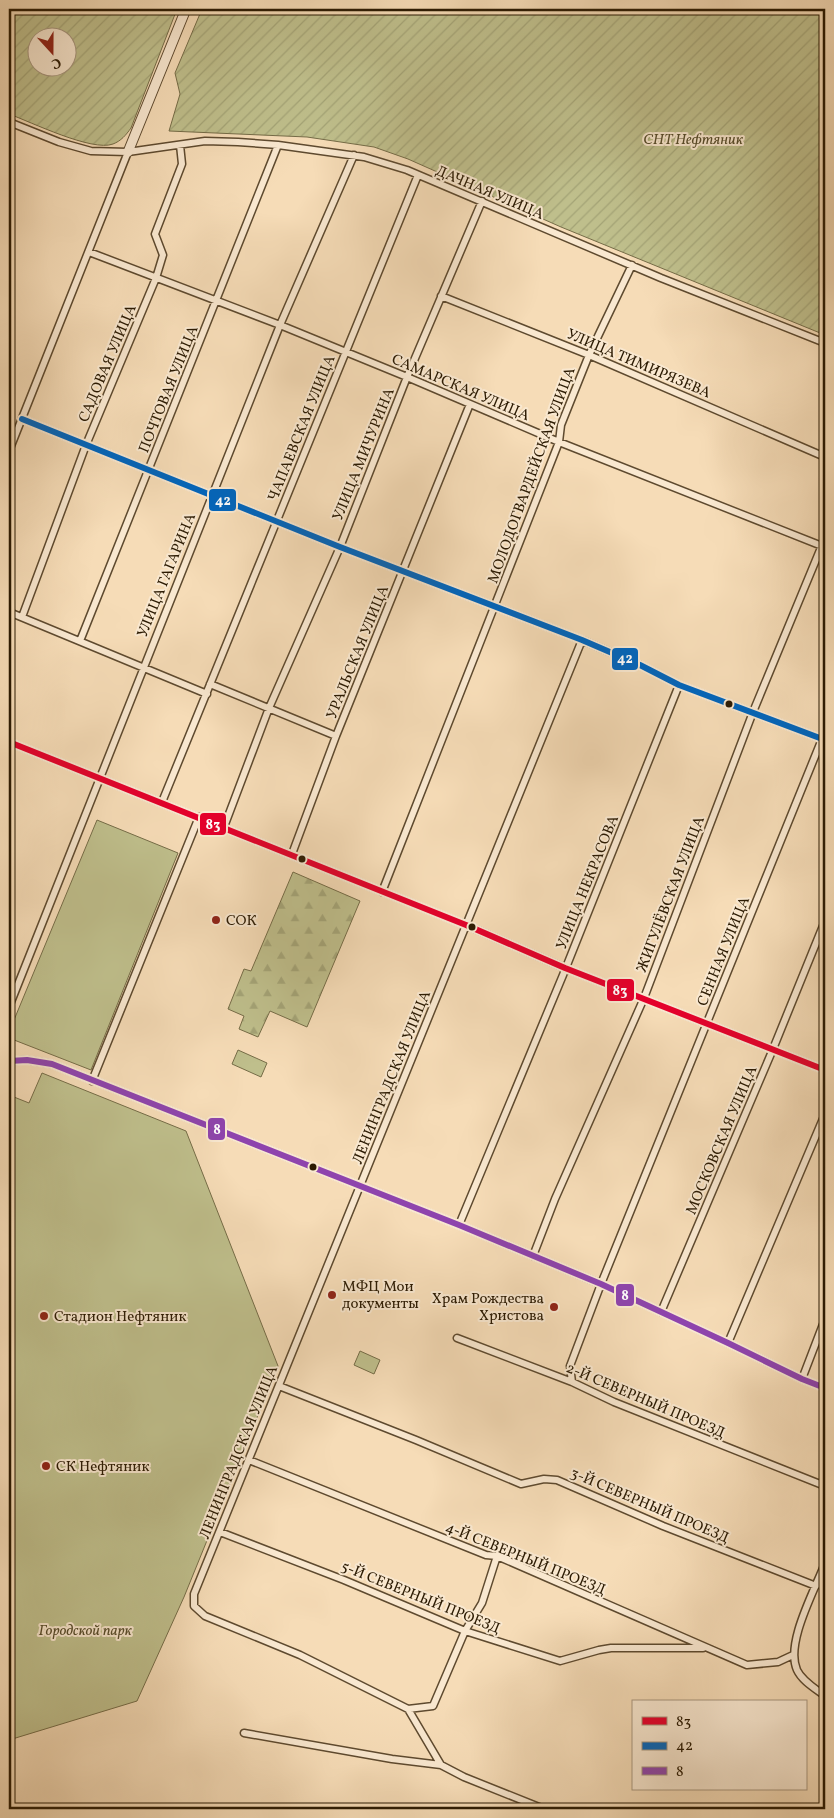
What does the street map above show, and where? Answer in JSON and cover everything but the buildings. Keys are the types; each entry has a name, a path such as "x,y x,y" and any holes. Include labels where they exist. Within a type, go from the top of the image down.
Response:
{"street":[{"path":"9,451 186,9"},
{"name":"ДАЧНАЯ УЛИЦА","path":"9,122 59,142 91,151 128,152 214,141 278,145 354,155 388,164 482,201 632,266 825,343"},
{"name":"САДОВАЯ УЛИЦА","path":"22,617 86,445 156,278 163,255 155,234 182,164 180,145"},
{"name":"ПОЧТОВАЯ УЛИЦА","path":"80,641 150,470 278,145"},
{"name":"УЛИЦА ГАГАРИНА","path":"9,1007 280,325 354,155"},
{"name":"ЧАПАЕВСКАЯ УЛИЦА","path":"162,802 278,521 344,352 418,175"},
{"name":"УЛИЦА МИЧУРИНА","path":"224,827 269,708 340,547 407,377 482,201"},
{"name":"САМАРСКАЯ УЛИЦА","path":"89,252 280,325 559,442 822,546"},
{"name":"МОЛОДОГВАРДЕЙСКАЯ УЛИЦА","path":"382,892 559,442 561,425 589,355 632,266"},
{"name":"УЛИЦА ТИМИРЯЗЕВА","path":"441,296 589,355 825,457"},
{"name":"УРАЛЬСКАЯ УЛИЦА","path":"292,854 336,736 470,404"},
{"path":"22,419 403,572 582,640 640,664 679,685 824,740"},
{"name":"ЖИГУЛЁВСКАЯ УЛИЦА","path":"533,1256 555,1199 644,998 753,712 825,538"},
{"path":"9,612 207,694"},
{"name":"ЛЕНИНГРАДСКАЯ УЛИЦА","path":"408,1709 300,1655 205,1616 194,1606 194,1594 582,640"},
{"path":"210,684 336,736"},
{"name":"УЛИЦА НЕКРАСОВА","path":"459,1225 679,685"},
{"name":"СЕННАЯ УЛИЦА","path":"572,1382 570,1366 601,1284 824,740"},
{"path":"9,742 292,854 466,925 565,968 825,1070"},
{"path":"92,1081 199,818"},
{"name":"МОСКОВСКАЯ УЛИЦА","path":"661,1312 773,1050 825,921"},
{"path":"9,1061 26,1060 52,1064 459,1225 601,1284 802,1380 825,1388"},
{"path":"728,1343 825,1114"},
{"path":"802,1380 825,1319"},
{"name":"2-Й СЕВЕРНЫЙ ПРОЕЗД","path":"457,1338 572,1382 614,1402 825,1486"},
{"name":"3-Й СЕВЕРНЫЙ ПРОЕЗД","path":"279,1386 522,1484 544,1479 557,1480 663,1526 816,1586"},
{"name":"4-Й СЕВЕРНЫЙ ПРОЕЗД","path":"249,1460 486,1555 497,1556 747,1665 778,1662 793,1655"},
{"name":"5-Й СЕВЕРНЫЙ ПРОЕЗД","path":"220,1532 344,1580 464,1631 560,1660 612,1648 706,1648"},
{"path":"441,1765 408,1709 433,1706 464,1631 482,1603 497,1556"},
{"path":"825,1563 797,1633 793,1655 797,1670 803,1678 825,1696"},
{"path":"244,1733 392,1759 441,1765 464,1777 544,1809"}],"green space":[{"path":"9,9 177,9 131,128 125,135 113,144 103,145 91,144 61,135 9,114"},
{"name":"СНТ Нефтяник","path":"202,9 825,9 825,335 561,227 408,159 374,147 307,137 169,131 180,94 175,73"},
{"path":"97,820 178,853 91,1070 9,1038 9,1032"},
{"path":"293,872 360,901 307,1027 270,1011 258,1037 239,1029 244,1016 228,1009 244,969 251,971"},
{"path":"238,1050 267,1063 261,1077 232,1064"},
{"name":"Городской парк","path":"42,1073 186,1131 278,1366 184,1597 137,1701 9,1740 9,1095 29,1103"},
{"path":"360,1351 380,1360 374,1374 354,1365"}],"transit line":[{"name":"42","path":"22,419 340,547 582,640 640,665 679,685 825,740"},
{"name":"83","path":"9,742 466,925 565,968 825,1070"},
{"name":"8","path":"9,1061 27,1060 52,1064 459,1225 601,1284 802,1379 825,1388"}],"place":[{"name":"СОК","path":"216,920"},
{"name":"МФЦ Мои документы","path":"332,1295"},
{"name":"Храм Рождества Христова","path":"554,1307"},
{"name":"Стадион Нефтяник","path":"44,1316"},
{"name":"СК Нефтяник","path":"46,1466"}]}
